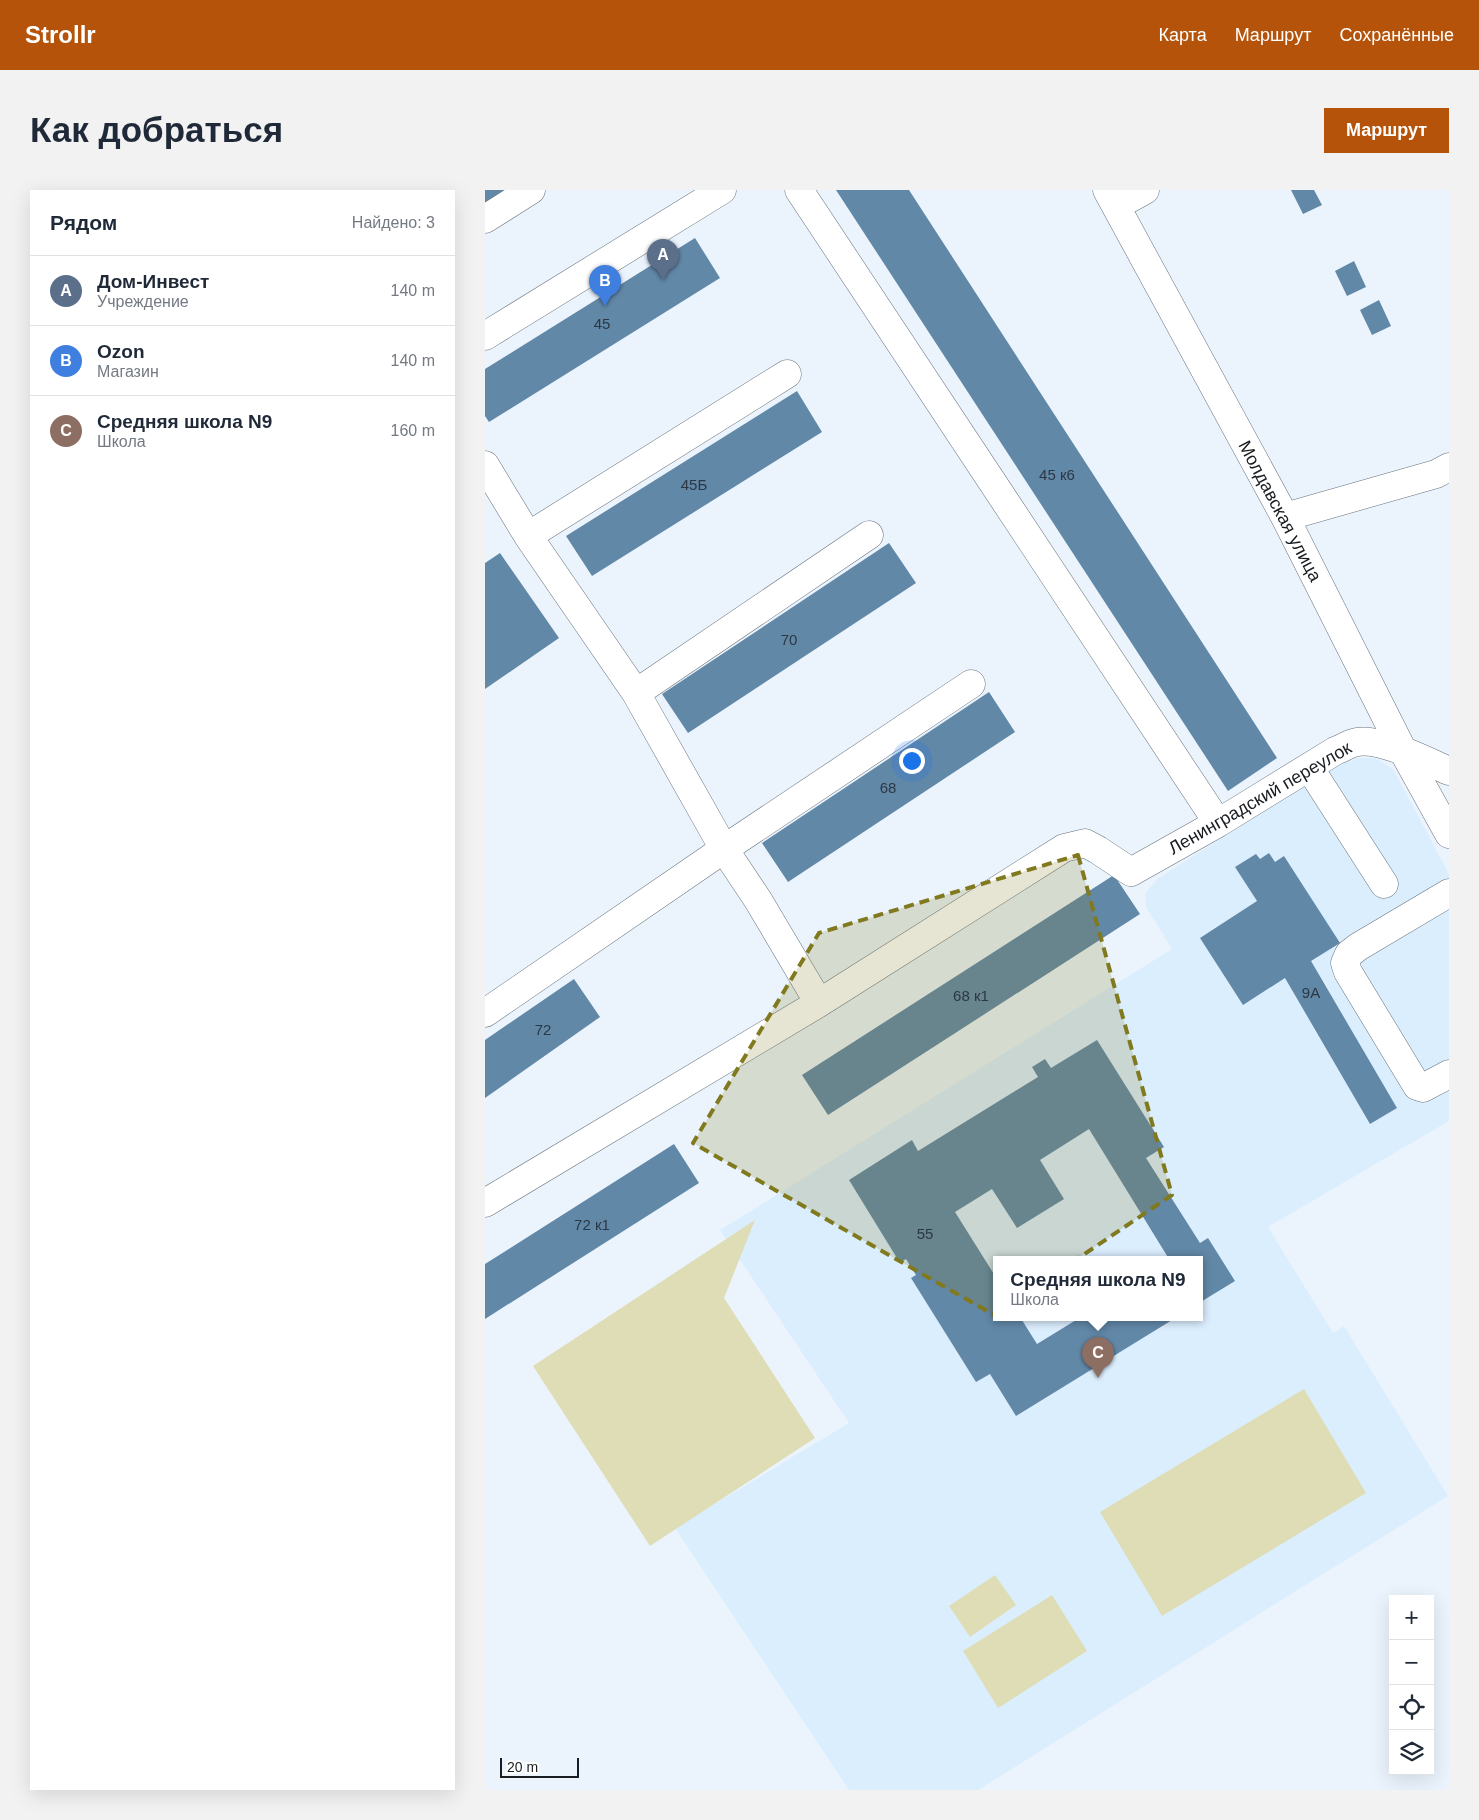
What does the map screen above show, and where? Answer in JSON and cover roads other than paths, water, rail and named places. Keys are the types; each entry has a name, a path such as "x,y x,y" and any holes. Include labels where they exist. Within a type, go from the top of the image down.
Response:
{"street":[{"path":"485,219 531,190"},
{"path":"485,336 722,190"},
{"path":"799,190 1218,823"},
{"path":"1112,198 1145,190"},
{"name":"Молдавская улица","path":"1112,198 1285,517 1403,751 1449,834"},
{"path":"528,536 787,374"},
{"path":"485,465 528,536 635,693 725,849 758,900 819,1003 485,1203"},
{"path":"1285,517 1436,474 1449,466"},
{"path":"635,693 869,535"},
{"path":"485,1013 971,684"},
{"name":"Ленинградский переулок","path":"819,1003 1064,848 1085,843 1131,872 1218,823 1353,742 1367,741 1403,751 1449,771"},
{"path":"1309,767 1384,884"},
{"path":"1449,893 1358,947 1349,954 1345,963 1417,1086 1423,1088 1449,1074"}],"place":[{"name":"Дом-Инвест","path":"663,280"},
{"name":"Ozon","path":"605,306"},
{"name":"Средняя школа N9","path":"1098,1378"}]}
